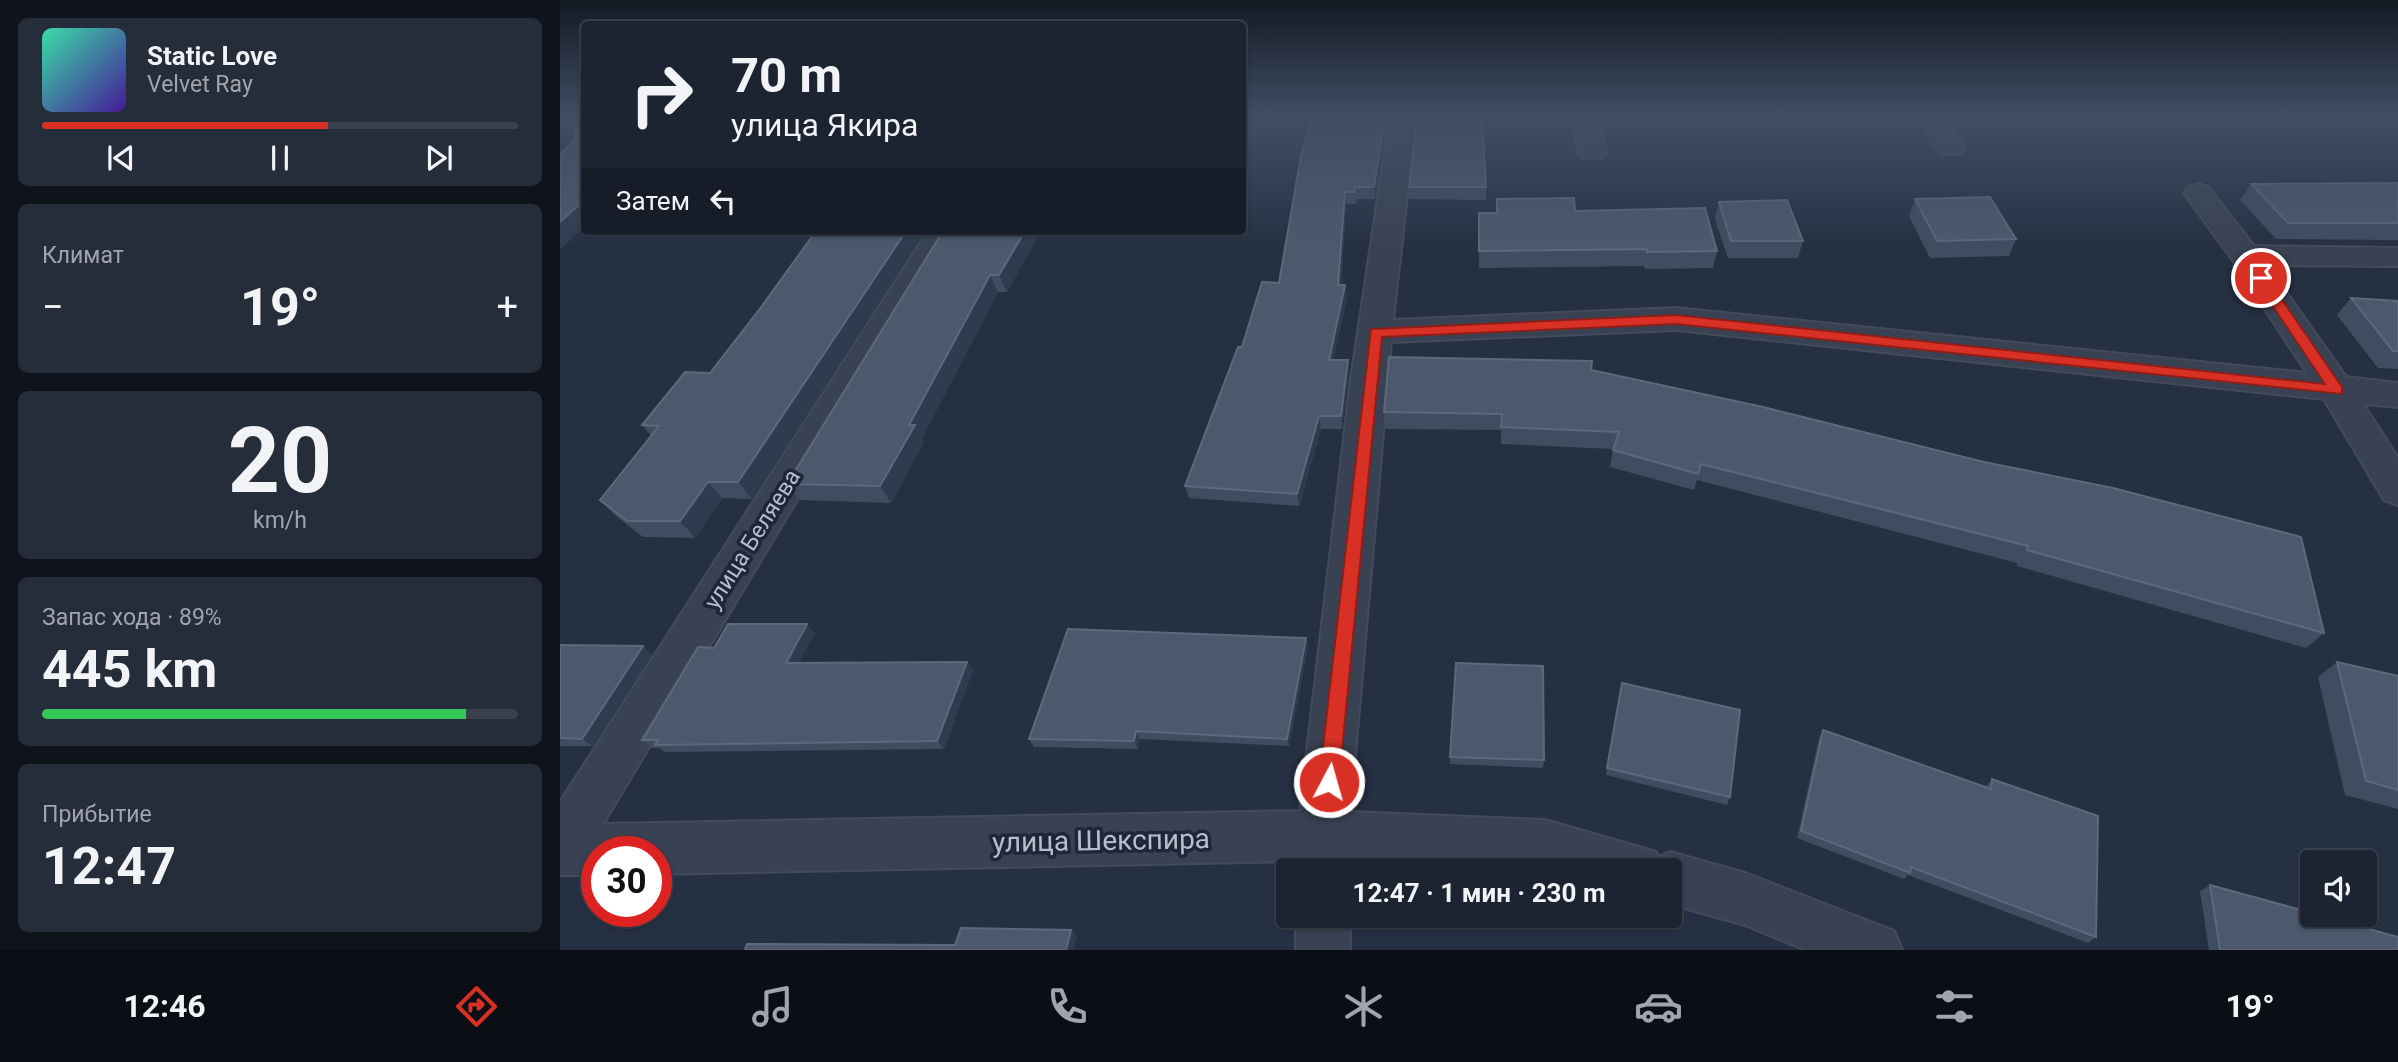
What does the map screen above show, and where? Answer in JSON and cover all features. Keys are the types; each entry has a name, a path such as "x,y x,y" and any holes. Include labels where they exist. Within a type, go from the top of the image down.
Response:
{"street":[{"path":"1323,853 1376,332 1397,161"},
{"path":"2198,193 2245,255 2337,391 2398,489"},
{"name":"улица Беляева","path":"560,849 941,235"},
{"path":"2245,255 2398,257"},
{"path":"1376,332 1676,319 2337,391 2398,395"},
{"name":"улица Шекспира","path":"560,849 1323,853 1545,845 1593,858"},
{"path":"1682,881 1745,898 1875,950"},
{"path":"1323,928 1323,950"}],"building":[{"path":"560,161 581,161 581,203 560,222"},
{"path":"1300,161 1378,161 1374,187 1355,187 1354,192 1345,192 1338,285 1345,285 1329,360 1348,360 1341,416 1319,416 1297,494 1185,486 1238,347 1242,347 1262,282 1279,283"},
{"path":"1412,161 1485,161 1486,187 1409,187"},
{"path":"2398,183 2398,223 2288,223 2251,184"},
{"path":"1990,197 2016,239 1937,241 1915,199"},
{"path":"1574,198 1575,211 1705,208 1717,251 1479,251 1479,213 1497,213 1497,199"},
{"path":"1787,200 1803,241 1731,241 1719,202"},
{"path":"813,235 903,235 738,482 708,482 680,521 627,521 600,500 659,426 642,425 685,372 710,373"},
{"path":"941,235 1023,235 999,275 990,275 909,425 915,425 880,486 787,484"},
{"path":"2351,298 2398,301 2398,351 2393,351"},
{"path":"1389,357 1592,361 1591,370 1763,407 1984,462 2113,488 2301,537 2324,633 2027,550 2028,546 1701,464 1698,474 1613,450 1619,432 1501,427 1502,414 1384,412"},
{"path":"728,624 807,624 786,663 967,662 937,741 655,745 658,740 642,740 698,647 714,648"},
{"path":"1068,629 1306,638 1287,739 1136,731 1134,741 1029,739"},
{"path":"560,645 643,646 582,739 560,738"},
{"path":"2337,662 2398,676 2398,790 2366,781"},
{"path":"1456,663 1543,666 1544,760 1450,757"},
{"path":"1622,683 1740,710 1730,797 1607,768"},
{"path":"1823,730 1991,789 1992,779 2098,816 2096,937 1911,867 1910,873 1801,831"},
{"path":"2210,885 2300,910 2300,927 2362,927 2398,937 2398,950 2220,950"},
{"path":"961,928 1071,930 1066,950 745,950 747,944 955,945"}],"route":[{"path":"1329,782 1376,332 1676,319 1831,338 2149,368 2337,391 2261,278"}]}
